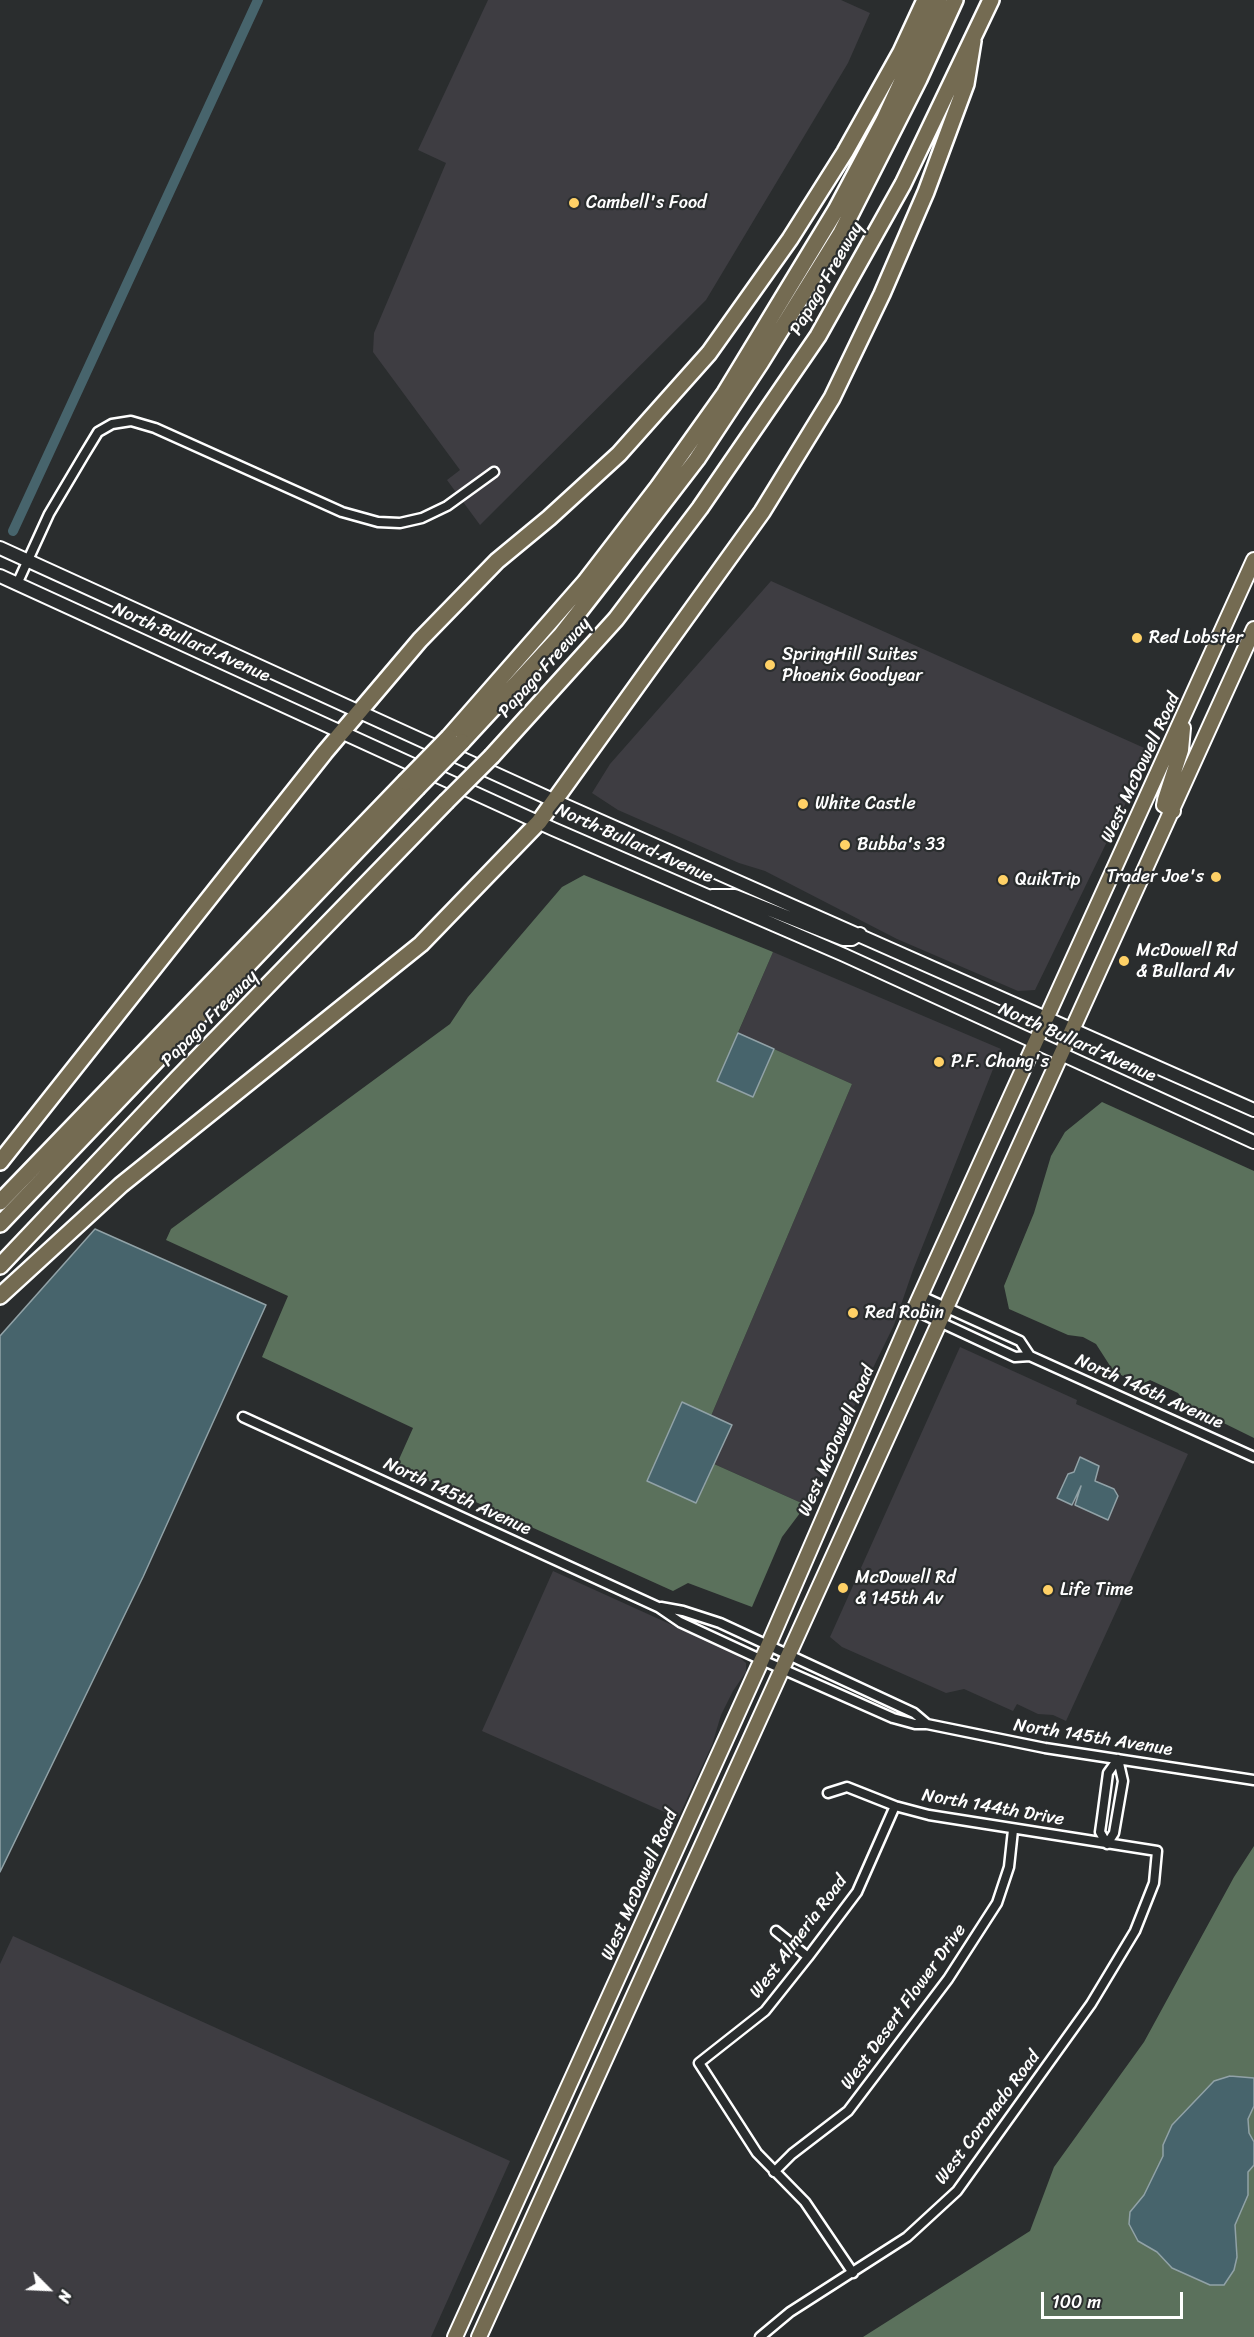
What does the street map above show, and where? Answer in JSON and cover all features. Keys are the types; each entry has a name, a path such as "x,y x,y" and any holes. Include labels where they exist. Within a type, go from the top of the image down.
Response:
{"highway":[{"path":"0,1162 341,732 452,606 497,561 549,518 619,454 709,353 790,240 839,162 901,52 925,0"},
{"name":"Papago Freeway","path":"0,1202 456,740 585,582 658,487 725,393 836,210 888,110 939,0"},
{"path":"456,740 561,635 697,459 755,372 841,233 919,79 955,0"},
{"name":"Papago Freeway","path":"0,1266 177,1079 492,756 616,619 700,508 818,336 878,232 991,0"},
{"path":"0,1296 121,1185 421,944 538,822 555,801 762,512 832,398 882,294 926,192 966,84 973,41"},
{"path":"0,1224 411,785"}],"main road":[{"name":"North Bullard Avenue","path":"0,548 555,801 1254,1110"},
{"name":"West McDowell Road","path":"455,2337 762,1660 914,1310 1034,1044 1184,717 1250,580 1254,560"},
{"name":"North Bullard Avenue","path":"0,576 538,822 708,896 1254,1142"},
{"path":"479,2337 1254,629"},
{"path":"1173,811 1164,805 1181,750 1184,717"},
{"path":"708,896 735,896 843,939 852,939 860,934"},
{"path":"509,2220 529,2228"}],"street":[{"path":"17,584 50,514 84,455 99,432 112,424 130,421 155,428 342,512 378,522 400,523 422,518 455,501 494,472"},
{"name":"North 146th Avenue","path":"921,1296 1020,1341 1030,1356"},
{"name":"North 146th Avenue","path":"914,1310 1015,1357 1030,1356 1254,1457"},
{"name":"North 145th Avenue","path":"243,1417 658,1607 680,1622 783,1670 893,1718 995,1739 1254,1780"},
{"name":"North 145th Avenue","path":"658,1607 701,1616 914,1713 927,1724"},
{"path":"1118,1759 1123,1781 1114,1833 1107,1844 1100,1832 1108,1773 1118,1759"},
{"name":"North 144th Drive","path":"828,1793 847,1787 895,1806 1013,1830 1157,1851"},
{"name":"West Almeria Road","path":"774,2172 757,2153 699,2063 765,2011 808,1958 857,1892 895,1806"},
{"name":"West Desert Flower Drive","path":"774,2172 792,2154 848,2111 948,1979 997,1903 1009,1867 1013,1830"},
{"name":"West Coronado Road","path":"760,2337 790,2312 907,2237 957,2191 1046,2070 1091,2004 1135,1931 1154,1883 1157,1851"},
{"path":"776,1931 808,1958"},
{"path":"774,2172 806,2202 853,2273"}],"shaded area":[{"path":"488,0 841,0 870,13 848,63 706,300 480,525 447,480 460,470 373,352 374,333 446,163 418,150"},
{"path":"771,581 1151,751 1035,990 1018,991 897,939 765,871 739,863 618,810 592,793 610,764"},
{"path":"773,952 1001,1049 913,1270 894,1325 806,1505 714,1464 732,1425 711,1416 852,1084 738,1033"},
{"path":"960,1347 1077,1400 1076,1404 1188,1454 1066,1721 1053,1715 1038,1714 1017,1704 1013,1711 964,1689 946,1693 842,1647 830,1637"},
{"path":"553,1571 736,1654 746,1663 746,1672 721,1715 712,1745 678,1818 482,1731"},
{"path":"13,1936 510,2161 431,2337 0,2337 0,1964"}],"green space":[{"path":"584,875 773,952 717,1081 753,1097 774,1049 852,1084 711,1416 682,1403 696,1503 714,1464 806,1505 782,1537 752,1607 688,1583 673,1591 396,1466 413,1428 262,1357 288,1296 166,1240 171,1229 450,1024 468,997 562,887"},
{"path":"1102,1102 1254,1171 1254,1438 1187,1405 1178,1393 1150,1380 1142,1384 1114,1372 1096,1344 1083,1337 1068,1335 1009,1309 1004,1286 1034,1213 1051,1156 1065,1132"},
{"path":"1254,1846 1254,2337 863,2337 1030,2231 1054,2167 1144,2042 1234,1877"}],"water":[{"path":"738,1033 774,1049 753,1097 717,1081"},
{"path":"95,1229 266,1305 143,1577 0,1872 0,1336"},
{"path":"682,1402 732,1425 696,1503 647,1481"},
{"path":"1080,1457 1099,1466 1095,1481 1114,1489 1118,1496 1108,1520 1075,1505 1081,1486 1072,1505 1057,1498 1068,1474 1074,1472"},
{"path":"1230,2076 1254,2078 1254,2106 1248,2119 1249,2133 1254,2142 1254,2165 1248,2172 1248,2195 1235,2225 1237,2257 1234,2270 1224,2285 1210,2285 1172,2268 1157,2252 1138,2241 1129,2224 1130,2212 1144,2195 1163,2156 1163,2145 1172,2125 1214,2081"}],"waterway":[{"path":"13,531 258,0"}],"place":[{"name":"Cambell's Food","path":"574,203"},
{"name":"Red Lobster","path":"1137,638"},
{"name":"SpringHill Suites Phoenix Goodyear","path":"770,665"},
{"name":"White Castle","path":"803,804"},
{"name":"Bubba's 33","path":"845,845"},
{"name":"Trader Joe's","path":"1216,877"},
{"name":"QuikTrip","path":"1003,880"},
{"name":"McDowell Rd & Bullard Av","path":"1124,961"},
{"name":"P.F. Chang's","path":"939,1062"},
{"name":"Red Robin","path":"853,1313"},
{"name":"McDowell Rd & 145th Av","path":"843,1588"},
{"name":"Life Time","path":"1048,1590"}]}
